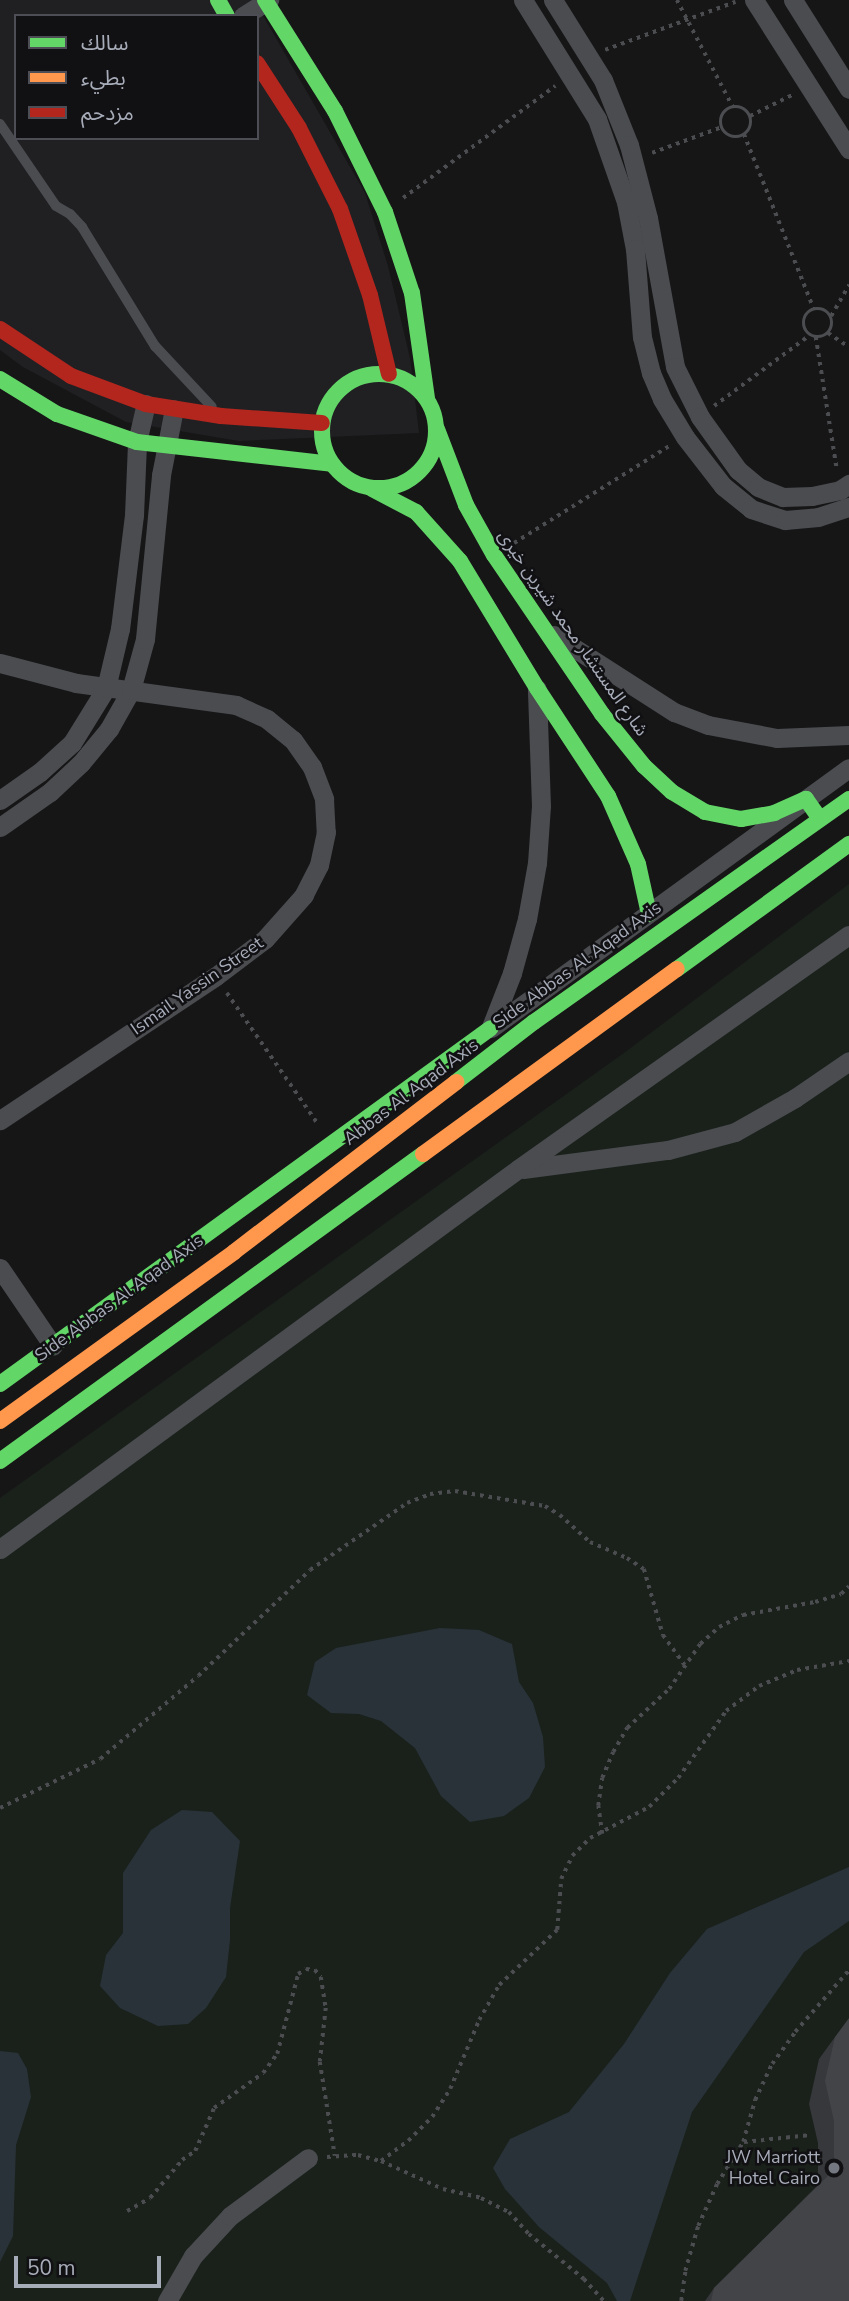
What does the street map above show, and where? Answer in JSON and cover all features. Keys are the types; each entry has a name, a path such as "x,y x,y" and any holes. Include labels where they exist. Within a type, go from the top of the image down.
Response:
{"street":[{"path":"523,0 597,119 626,202 635,249 642,337 651,373 662,399 685,437 723,486 751,509 785,520 818,517 846,494"},
{"path":"553,0 589,55 616,109 634,160 648,218 675,367 700,416 738,470 758,487 783,497 846,494"},
{"path":"754,0 849,149"},
{"path":"793,0 849,89"},
{"path":"246,14 267,1 335,111 385,212 412,293 427,398 437,429 429,461 418,474 389,488 372,489"},
{"path":"259,66 299,128 340,209 370,295 389,374"},
{"path":"597,119 616,109"},
{"path":"0,329 41,359 71,376 146,404 222,416 322,423"},
{"path":"427,398 404,379 389,374 373,374 345,385 330,402 322,423 325,451 332,464 356,484 372,489 416,512 460,561 537,688 608,796 638,864 649,914"},
{"path":"0,379 57,414 137,442 332,464"},
{"path":"0,800 40,772 72,743 106,688 122,617 134,514 137,442 146,404"},
{"path":"0,827 50,792 81,764 109,729 131,690 145,639 166,446 174,409"},
{"name":"شارع المستشار محمد شيرين خيرى","path":"437,429 466,505 494,555 602,714 644,766 672,792 705,812 741,819 774,813 806,799"},
{"path":"544,628 651,699 708,725 777,737 849,735"},
{"name":"Ismail Yassin Street","path":"0,663 76,684 236,705 267,719 299,749 312,767 324,799 326,832 319,865 304,895 265,939 216,976 0,1120"},
{"path":"491,1027 512,973 527,919 537,863 541,806 537,688"},
{"name":"Side Abbas Al Aqad Axis","path":"0,1384 849,768"},
{"path":"806,799 820,819"},
{"name":"Abbas Al Aqad Axis","path":"0,1421 264,1229 580,989 849,799"},
{"path":"0,1461 277,1257 849,844"},
{"path":"0,1549 518,1170 849,935"},
{"path":"567,973 580,989"},
{"path":"518,1170 668,1150 735,1132 795,1098 849,1060"},
{"path":"264,1229 261,1234 261,1247 265,1252 277,1257"},
{"path":"0,1268 53,1346"},
{"path":"188,1285 198,1290 215,1288 220,1299"},
{"path":"167,2301 193,2256 230,2216 308,2158"}],"lane":[{"path":"0,124 56,206 70,214 82,227 155,346 222,416"}],"path":[{"path":"677,0 733,107"},
{"path":"589,55 740,0"},
{"path":"385,212 571,74"},
{"path":"750,116 810,85"},
{"path":"722,127 723,114 733,107 740,107 750,116"},
{"path":"722,127 732,136 744,134 749,129 750,116"},
{"path":"634,160 722,127"},
{"path":"744,134 814,309"},
{"path":"831,316 849,285"},
{"path":"814,309 827,311 831,316 833,322 828,333 816,337 810,335 804,324 808,312 814,309"},
{"path":"828,333 849,347"},
{"path":"700,416 810,335"},
{"path":"816,337 846,494"},
{"path":"494,555 685,437"},
{"path":"216,976 332,1144"},
{"path":"0,1808 100,1759 198,1676 310,1570 407,1503 430,1494 454,1491 545,1506 590,1542 627,1558 644,1569 663,1635 685,1665"},
{"path":"602,1834 598,1806 602,1778 612,1752 627,1728 646,1707 669,1689 700,1644 719,1627 743,1615 815,1602 841,1594 849,1586"},
{"path":"381,2161 408,2141 438,2108 450,2089 479,2020 499,1985 557,1930 561,1879 572,1856 590,1838 649,1807 678,1778 726,1711 759,1686 797,1670 849,1661"},
{"path":"127,2211 150,2198 182,2160 195,2151 214,2108 262,2073 277,2054 298,1974 306,1969 315,1970 321,1977 326,2008 320,2062 335,2156"},
{"path":"681,2301 685,2271 698,2226 717,2183 743,2142 755,2100 772,2064 795,2032 849,1970"},
{"path":"743,2142 811,2134"},
{"path":"308,2158 358,2155 381,2161 443,2189 481,2198 509,2212 528,2234 584,2279 604,2301"}],"shaded area":[{"path":"0,0 254,0 365,193 388,266 410,358 419,433 239,441 126,422 23,367 0,350"},
{"path":"849,884 849,2301 0,2301 0,1498 624,1053"},
{"path":"440,1628 479,1630 512,1644 519,1682 533,1703 543,1737 545,1767 529,1798 504,1816 470,1822 441,1796 415,1748 381,1721 359,1714 331,1713 307,1695 315,1662 336,1648"},
{"path":"182,1810 212,1812 240,1841 230,1908 226,1977 206,2008 188,2024 158,2026 120,2008 100,1986 106,1955 123,1933 123,1873 151,1830"},
{"path":"849,1867 849,1921 804,1952 692,2112 630,2301 617,2301 607,2283 539,2227 505,2189 493,2168 510,2139 569,2112 624,2044 670,1973 707,1929"},
{"path":"0,2051 18,2053 27,2069 31,2097 16,2145 13,2236 0,2262"}],"building":[{"name":"JW Marriott Hotel Cairo","path":"849,2018 849,2301 711,2301 714,2288 834,2170 834,2121 825,2081 835,2037"}],"traffic: fast":[{"path":"218,0 226,14"},
{"path":"265,0 335,111 385,212 412,293 427,398"},
{"path":"379,374 401,378 420,390 432,409 436,431 432,453 420,472 401,484 379,488 357,484 338,472 326,453 322,431 326,409 338,390 357,378 379,374"},
{"path":"0,379 57,414 137,442 332,464"},
{"path":"437,429 466,505 494,555 602,714 644,766 672,792 705,812 741,819 774,813 806,799 820,819"},
{"path":"372,489 416,512 460,561 537,688 608,796 638,864 649,914"},
{"path":"456,1082 534,1022 849,799"},
{"path":"677,969 849,844"},
{"path":"0,1384 491,1028"},
{"path":"0,1461 423,1154"}],"traffic: slow":[{"path":"423,1154 677,969"},
{"path":"0,1421 234,1252 456,1082"}],"traffic: jam":[{"path":"259,66 299,128 340,209 370,295 389,374"},
{"path":"0,329 71,376 146,404 221,416 322,423"}],"place":[{"name":"JW Marriott Hotel Cairo","path":"834,2168"}]}
